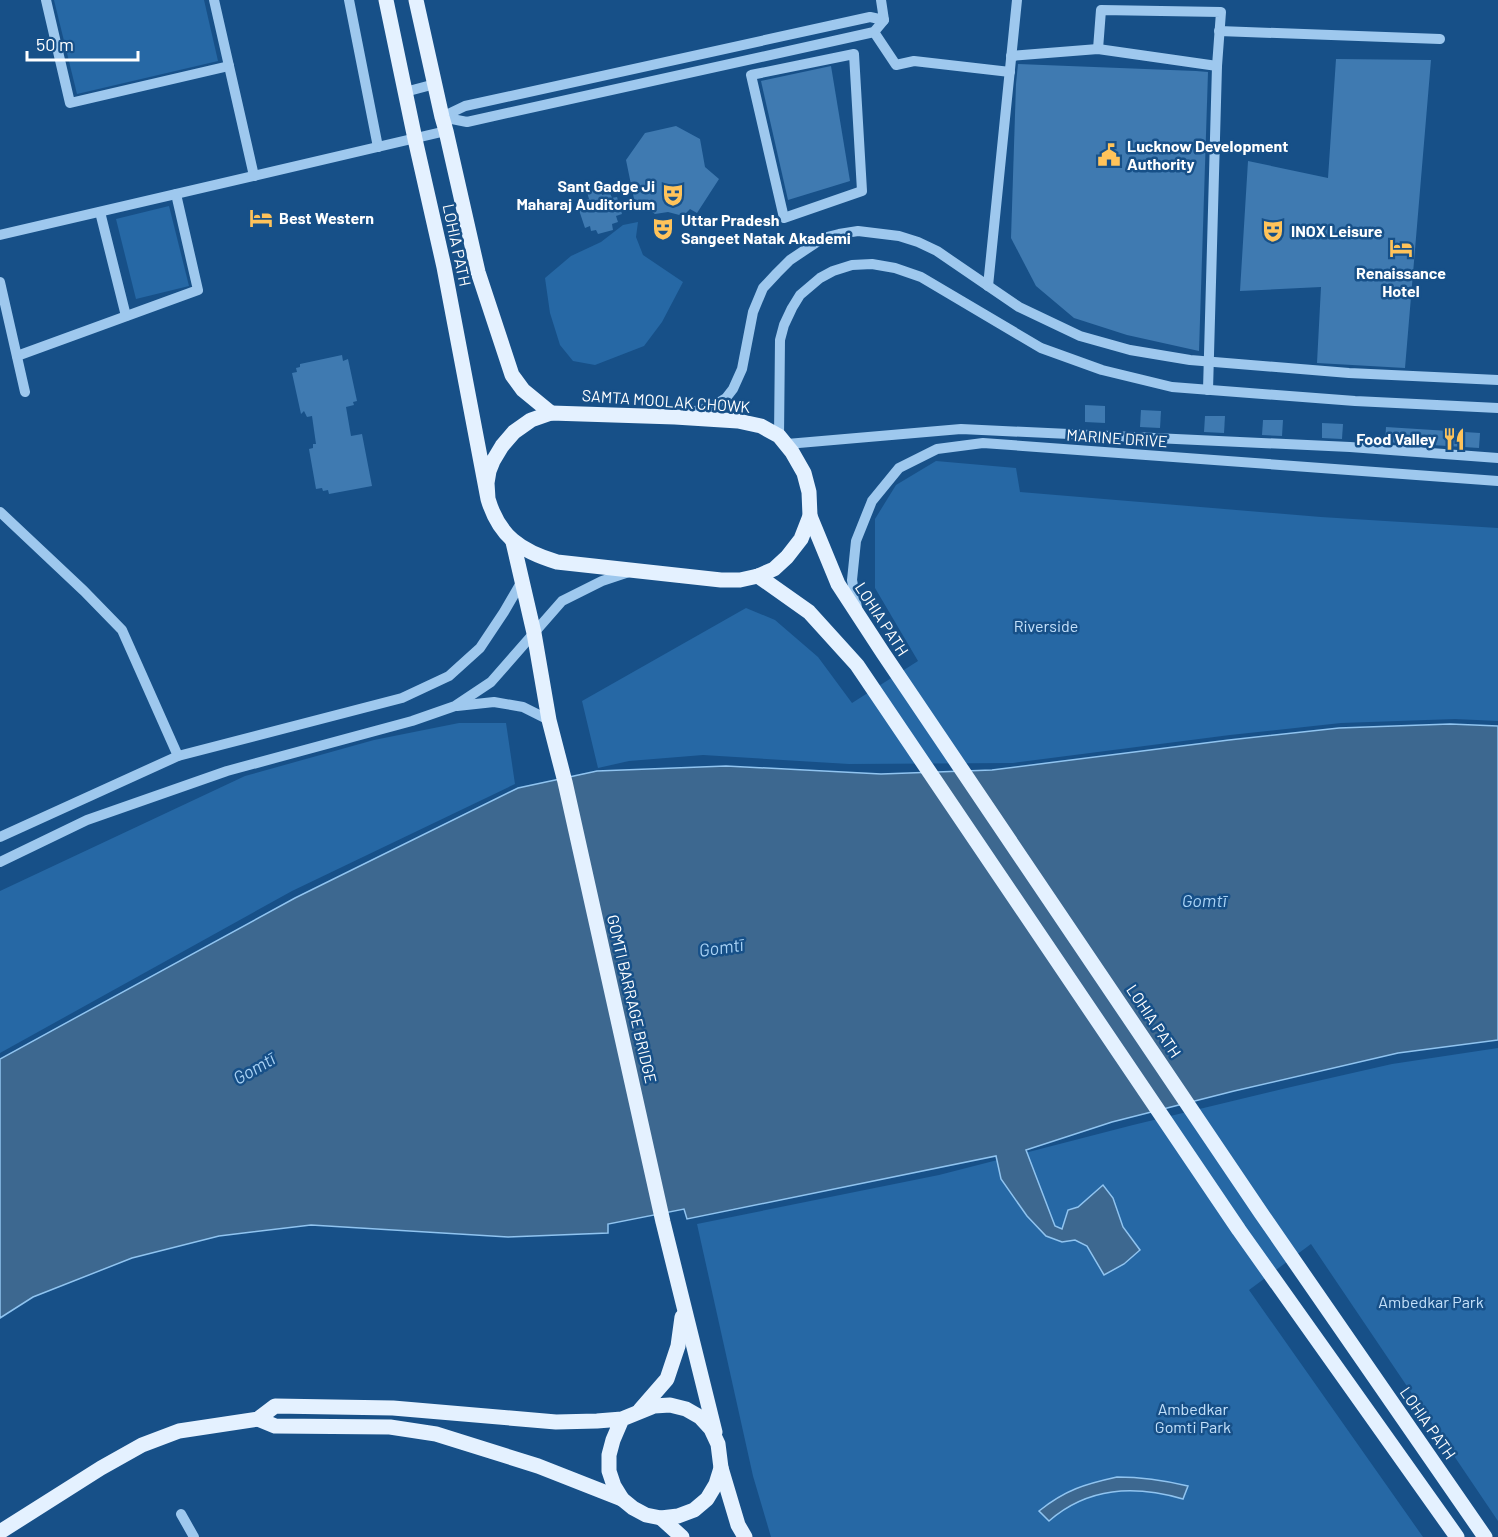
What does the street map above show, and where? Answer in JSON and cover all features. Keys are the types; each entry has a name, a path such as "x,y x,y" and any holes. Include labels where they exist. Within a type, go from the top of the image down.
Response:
{"main road":[{"name":"LOHIA PATH","path":"386,0 444,267 488,499"},
{"name":"LOHIA PATH","path":"416,0 478,272 512,375 523,390 551,413"},
{"name":"SAMTA MOOLAK CHOWK","path":"551,413 675,417 738,421 761,426 783,440 804,473 809,492 810,516 801,539 774,569 740,580 721,580 556,562 533,554 513,542 502,529 491,511 487,483 493,461 514,432 531,420 551,413"},
{"name":"LOHIA PATH","path":"810,516 838,584 883,653 1261,1213 1485,1537"},
{"name":"GOMTI BARRAGE BRIDGE","path":"513,542 534,633 549,720 565,782 663,1222 718,1444"},
{"path":"758,576 809,612 857,665 1239,1230 1457,1537"},
{"path":"639,1411 667,1379 678,1346 683,1308"},
{"path":"0,1532 101,1468 142,1445 179,1431 258,1419 275,1406 393,1408 556,1422 622,1419 654,1406 670,1405 686,1409 700,1417 711,1429 718,1444 721,1468 738,1525 746,1537"},
{"path":"258,1419 275,1426 390,1427 436,1434 538,1466 622,1499 646,1515 661,1518 678,1516 693,1510 707,1499 716,1484 721,1468"},
{"path":"622,1419 609,1455 609,1471 622,1499"},
{"path":"661,1518 682,1537"}],"street":[{"path":"46,0 70,103 229,66"},
{"path":"213,0 254,176"},
{"path":"349,0 378,147"},
{"path":"444,124 467,122 874,32 884,20 881,0"},
{"path":"988,286 1017,0"},
{"path":"1098,49 1101,10 1221,12 1217,66 1208,390"},
{"path":"0,235 415,139 444,124 465,106 476,103 870,17 884,20"},
{"path":"1219,31 1440,39"},
{"path":"874,32 896,65 914,61 1010,72"},
{"path":"1011,56 1098,49 1217,66"},
{"path":"854,54 862,191 784,218 751,75 854,54"},
{"path":"405,92 435,84"},
{"path":"17,356 198,290 176,194"},
{"path":"100,212 126,316"},
{"path":"675,417 713,406 726,398 742,369 753,312 763,288 790,260 823,238 858,231 899,236 918,242 937,252 1019,307 1080,336 1130,350 1209,362 1350,373 1498,380"},
{"path":"783,440 780,340 792,308 800,295 820,278 852,265 872,264 895,268 921,277 1041,348 1102,370 1172,387 1355,401 1498,408"},
{"path":"0,282 26,392"},
{"name":"MARINE DRIVE","path":"783,440 961,429 1350,447 1498,458"},
{"name":"MARINE DRIVE","path":"858,615 852,580 856,541 872,501 899,468 937,449 983,443 1498,481"},
{"path":"0,512 122,630 178,756"},
{"path":"0,862 87,820 227,771 412,722 455,706 490,682 562,601 602,581 632,570"},
{"path":"0,837 178,756 402,698 449,676 480,648 522,581"},
{"path":"455,706 494,702 523,707 549,720"},
{"path":"181,1514 194,1537"}],"green space":[{"path":"54,0 204,0 218,61 77,94"},
{"path":"169,206 189,286 136,299 116,219"},
{"path":"638,222 636,237 643,255 683,282 662,322 644,346 595,365 573,361 560,345 550,313 545,278 571,256 601,242 623,225"},
{"name":"Riverside","path":"936,461 1016,468 1020,492 1321,517 1498,528 1498,721 1455,719 1341,723 1013,763 849,764 703,755 629,761 598,768 582,701 746,608 775,620 818,657 852,703 918,661 875,588 875,519 896,485"},
{"path":"459,723 506,723 515,784 292,891 0,1053 0,891 245,776 374,740"},
{"path":"1498,1048 1498,1521 1311,1244 1249,1290 1423,1537 771,1537 753,1476 697,1224 939,1175 1133,1125 1392,1064"}],"water":[{"name":"Gomtī","path":"1450,724 1498,726 1498,1040 1398,1053 1234,1091 1112,1122 1026,1150 1055,1226 1062,1229 1068,1210 1078,1207 1103,1185 1113,1198 1123,1227 1140,1250 1124,1264 1104,1275 1087,1246 1075,1240 1062,1242 1046,1236 1027,1216 1001,1179 996,1156 687,1219 684,1209 608,1224 608,1233 508,1237 311,1225 219,1236 132,1258 33,1297 0,1318 0,1059 295,898 518,788 597,771 726,766 881,774 992,770 1339,728"},
{"path":"1117,1477 1153,1479 1188,1486 1183,1499 1147,1492 1112,1492 1080,1501 1049,1521 1039,1511 1076,1489"}],"building":[{"path":"1336,59 1431,60 1405,368 1317,363 1321,287 1240,291 1248,161 1328,178"},
{"name":"Lucknow Development Authority","path":"1018,64 1208,72 1199,351 1127,335 1074,318 1036,286 1011,238"},
{"path":"831,66 850,181 788,200 761,81"},
{"path":"676,126 700,139 705,167 719,179 697,213 690,209 683,216 668,212 655,214 634,199 626,160 645,133"},
{"path":"600,188 602,195 610,193 612,198 617,197 622,214 616,216 618,222 612,224 613,230 598,234 596,230 591,231 590,226 585,228 579,210 585,208 583,201 589,199 587,192"},
{"path":"342,355 343,361 348,359 357,401 353,402 354,405 346,407 351,436 362,434 372,486 329,494 328,490 316,489 309,449 316,444 312,416 307,417 304,411 301,414 292,373 297,372 296,368 300,367 300,364"},
{"path":"1085,405 1105,406 1105,423 1085,422"},
{"path":"1141,410 1161,411 1160,428 1140,427"},
{"path":"1205,416 1225,416 1224,433 1204,432"},
{"path":"1263,420 1283,420 1282,436 1262,435"},
{"path":"1322,423 1343,424 1342,439 1322,438"},
{"path":"1386,427 1480,433 1479,448 1385,442"}],"place":[{"name":"Lucknow Development Authority","path":"1109,155"},
{"name":"Sant Gadge Ji Maharaj Auditorium","path":"673,195"},
{"name":"Best Western","path":"261,218"},
{"name":"Uttar Pradesh Sangeet Natak Akademi","path":"663,229"},
{"name":"INOX Leisure","path":"1273,231"},
{"name":"Renaissance Hotel","path":"1401,248"},
{"name":"Food Valley","path":"1454,439"}],"park label":[{"name":"Ambedkar Park","path":"1431,1302"},
{"name":"Ambedkar Gomti Park","path":"1193,1418"}]}
